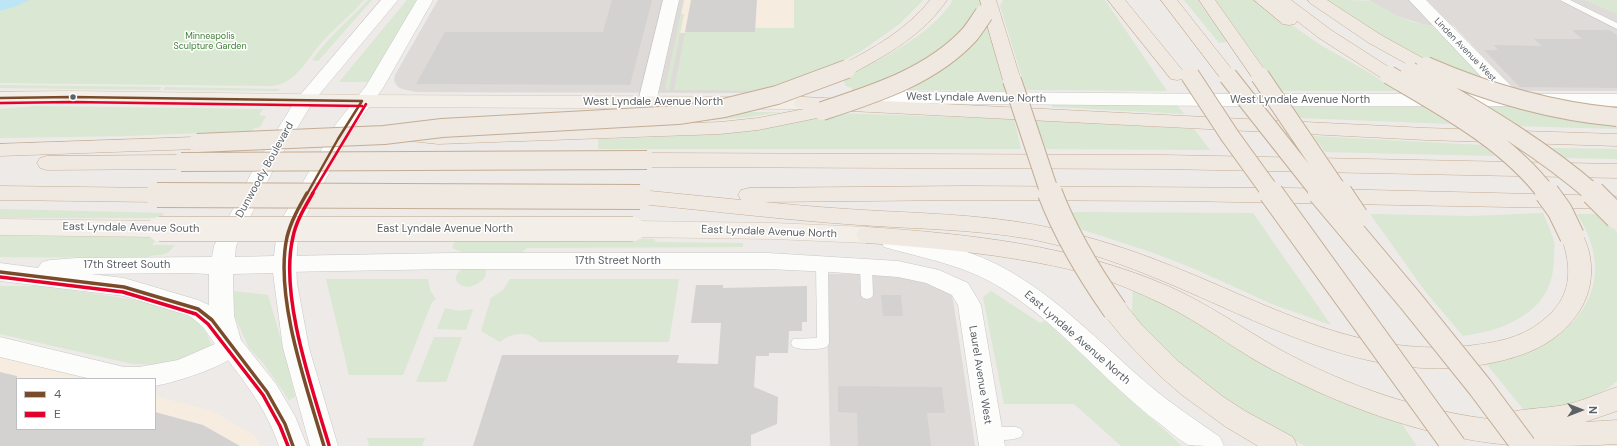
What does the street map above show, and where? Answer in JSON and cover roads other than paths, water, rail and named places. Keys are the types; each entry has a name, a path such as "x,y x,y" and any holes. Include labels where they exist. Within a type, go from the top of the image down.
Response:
{"highway":[{"path":"0,150 384,135 442,128 652,117 699,112 776,95 847,69 880,51 905,34 924,18 938,0"},
{"path":"988,0 1042,173 1056,211 1080,258 1125,323 1153,352 1210,402 1246,426 1283,446"},
{"path":"384,135 438,138 696,130 758,124 822,111 880,91 921,71 947,54 968,35 982,18 993,0"},
{"path":"1116,0 1184,75"},
{"path":"1136,0 1184,75 1458,437"},
{"path":"1169,0 1338,216 1410,300 1480,387 1524,446"},
{"path":"1206,0 1355,215 1410,300"},
{"path":"1262,0 1332,48 1369,63"},
{"path":"640,197 839,216 982,225 1046,236 1093,247 1156,268 1258,314 1315,336 1349,346 1394,355 1424,359 1458,358 1501,351 1521,345 1541,335 1555,325 1573,302 1578,287 1580,274 1578,252 1572,236 1559,210 1550,197 1513,156 1478,129 1369,63 1325,34 1281,0"},
{"path":"1303,0 1332,22 1416,68 1523,102 1584,113 1617,117"},
{"path":"1316,0 1549,156 1591,190 1617,217"},
{"path":"803,103 1426,134 1617,140"},
{"path":"0,163 647,160 1134,162 1617,171"},
{"path":"0,193 640,197 838,194 1193,195 1617,203"},
{"path":"867,235 920,238 1016,250 1053,256 1116,275 1186,305 1310,377 1458,437 1579,437 1617,432"},
{"path":"1480,387 1532,446"},
{"path":"1458,437 1578,414 1617,398"}],"main road":[{"name":"Dunwoody Boulevard","path":"231,348 222,316 220,280 225,246 236,221 265,166 304,101 390,0"},
{"path":"324,446 296,348 285,283 284,264 286,244 293,219 346,124 374,88 425,0"},
{"name":"Linden Avenue West","path":"1417,0 1513,100"},
{"name":"West Lyndale Avenue North","path":"0,98 72,97 362,102 803,103 870,96 1223,100 1617,100"},
{"name":"East Lyndale Avenue South","path":"0,227 261,229"},
{"name":"East Lyndale Avenue North","path":"261,229 633,229 774,231 867,235 946,254 968,261 993,272 1037,302 1142,395 1210,446"},
{"name":"17th Street North","path":"253,265 284,264"},
{"name":"17th Street South","path":"0,272 77,266 253,265"},
{"path":"0,272 124,287 178,302 198,310 212,320 231,348 239,354 267,392 285,424 293,446"},
{"path":"1142,395 1195,446"}],"street":[{"path":"647,102 671,0"},
{"name":"17th Street North","path":"284,264 320,262 760,261 866,266 898,268 932,276 960,289 969,305"},
{"name":"Laurel Avenue West","path":"969,305 991,439"},
{"path":"0,346 124,377 142,378 164,375 182,370 231,348"}],"lane":[{"path":"1564,0 1617,26"},
{"path":"797,343 822,343 822,264"},
{"path":"866,266 867,295"},
{"path":"991,439 1016,433"}],"water":[{"path":"0,0 29,0 17,6 0,11"}],"park label":[{"name":"Minneapolis Sculpture Garden","path":"210,42"}]}
